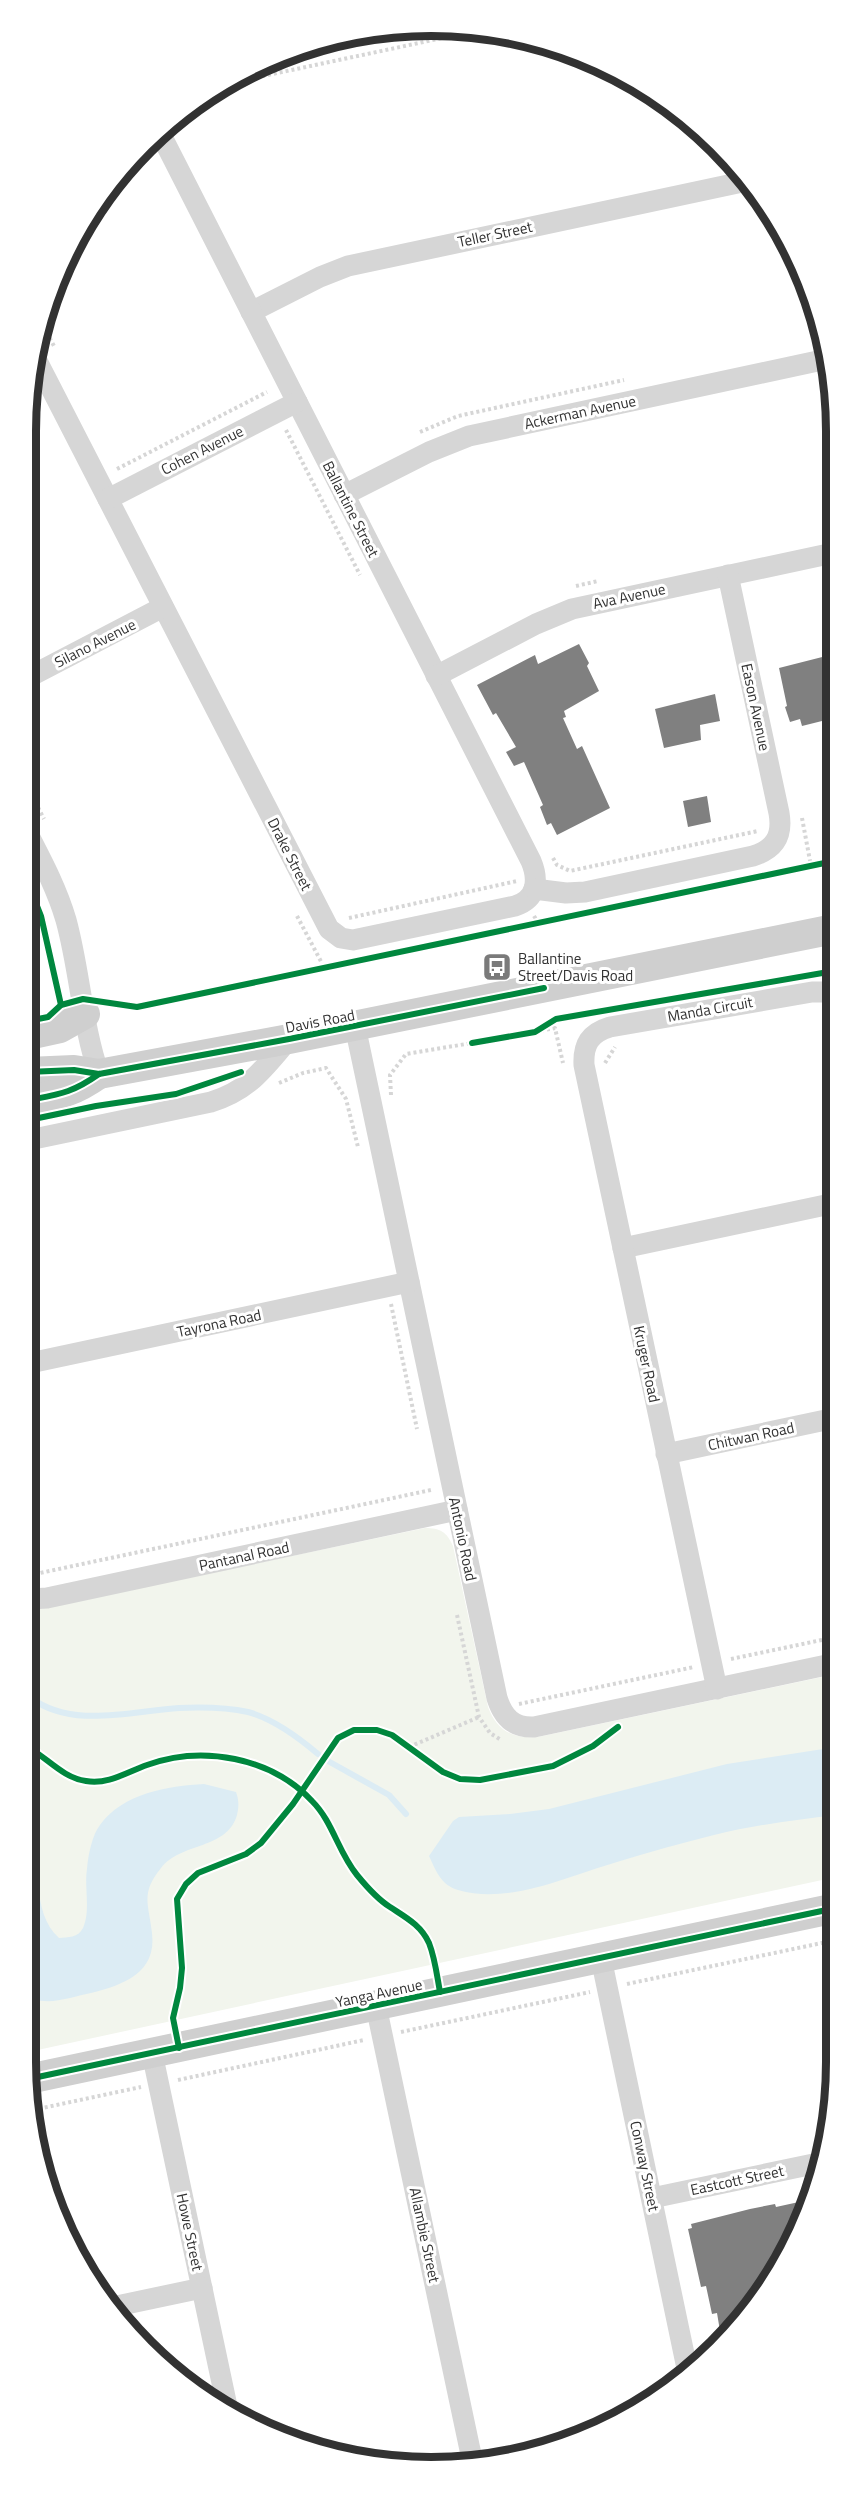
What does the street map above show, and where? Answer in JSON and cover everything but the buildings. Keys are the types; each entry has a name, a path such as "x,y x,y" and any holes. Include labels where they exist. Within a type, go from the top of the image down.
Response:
{"main road":[{"name":"Davis Road","path":"36,1072 74,1070 99,1074 355,1026 826,930"},
{"path":"36,1033 60,1028 85,1014"},
{"name":"Davis Road","path":"36,1098 70,1092 80,1088 99,1074"},
{"name":"Yanga Avenue","path":"37,2077 826,1910"}],"street":[{"name":"Ballantine Street","path":"164,141 531,861 535,881"},
{"name":"Teller Street","path":"251,312 320,277 348,266 738,183"},
{"name":"Ackerman Avenue","path":"344,495 429,452 469,436 819,361"},
{"name":"Drake Street","path":"41,369 329,929 341,938 354,940 515,906 526,901 535,881"},
{"name":"Cohen Avenue","path":"108,499 297,402"},
{"name":"Ava Avenue","path":"436,676 536,624 572,609 826,554"},
{"name":"Eason Avenue","path":"728,575 779,832"},
{"name":"Silano Avenue","path":"36,673 163,608"},
{"path":"535,881 566,893 585,892 753,856 768,850 779,832"},
{"path":"36,850 52,881 64,913 92,1053 99,1074"},
{"name":"Manda Circuit","path":"589,1039 604,1029 617,1025 813,992 826,992"},
{"name":"Antonio Road","path":"355,1026 497,1698 505,1717 519,1726 534,1727 826,1665"},
{"name":"Davis Road","path":"36,1139 230,1096 253,1081 289,1039"},
{"name":"Kruger Road","path":"589,1039 584,1052 584,1065 717,1689"},
{"path":"623,1248 826,1205"},
{"name":"Tayrona Road","path":"36,1362 409,1282"},
{"name":"Chitwan Road","path":"666,1454 826,1420"},
{"name":"Pantanal Road","path":"36,1599 457,1510"},
{"name":"Conway Street","path":"601,1958 686,2363"},
{"name":"Allambie Street","path":"376,2006 471,2455"},
{"name":"Howe Street","path":"153,2053 225,2399"},
{"name":"Eastcott Street","path":"651,2198 813,2164"},
{"path":"121,2305 202,2288"}],"path":[{"path":"254,78 449,37"},
{"path":"117,469 267,392"},
{"path":"551,854 557,865 570,871 779,832 802,822"},
{"path":"303,927 518,881 535,881 557,865"},
{"path":"392,1106 390,1074 406,1054 471,1043"},
{"path":"607,1073 605,1062 615,1046"},
{"path":"36,1570 40,1573 430,1490"},
{"path":"517,1692 519,1704 826,1639"},
{"path":"730,1647 737,1684"},
{"path":"409,1747 479,1717"},
{"path":"39,2109 826,1942"}],"shaded area":[{"path":"425,1528 435,1529 448,1537 453,1546 488,1707 501,1728 514,1735 538,1737 826,1676 826,1879 36,2050 36,1610"},
{"path":"826,1749 826,1816 729,1831 641,1855 539,1887 498,1894 478,1894 452,1888 440,1877 429,1856 453,1821 459,1817 549,1809 727,1764"},
{"path":"204,1784 236,1792 237,1815 232,1826 224,1834 170,1860 154,1877 148,1892 152,1933 149,1958 135,1975 115,1986 55,2001 36,2000 36,1856 40,1901 50,1927 59,1938 78,1934 85,1921 88,1858 97,1829 110,1814 134,1798 161,1789"}],"waterway":[{"path":"36,1701 65,1713 83,1716 188,1708 222,1708 248,1712 285,1729 318,1754"},
{"path":"328,1761 389,1795 406,1814"}],"cycle path":[{"path":"36,1019 48,1017 61,1005 83,999 137,1007 826,863"},
{"path":"36,903 41,916 61,1005"},
{"path":"472,1043 535,1032 556,1019 826,972"},
{"path":"36,1072 74,1070 99,1074 544,988"},
{"path":"36,1119 96,1106 176,1094 241,1072"},
{"path":"36,1099 66,1092 99,1074"},
{"path":"179,2048 173,2018 182,1968 177,1899 186,1884 198,1873 246,1854 261,1843 293,1804 338,1738 354,1730 377,1730 392,1735 443,1772 460,1779 480,1780 553,1766 593,1746 618,1727"},
{"path":"36,1752 71,1776 94,1782 110,1780 168,1759 190,1756 235,1759 277,1774 295,1786 319,1809 350,1866 368,1888 422,1931 431,1949 440,1992"},
{"path":"37,2077 826,1910"}],"place":[{"name":"Ballantine Street/Davis Road","path":"497,967"}]}
